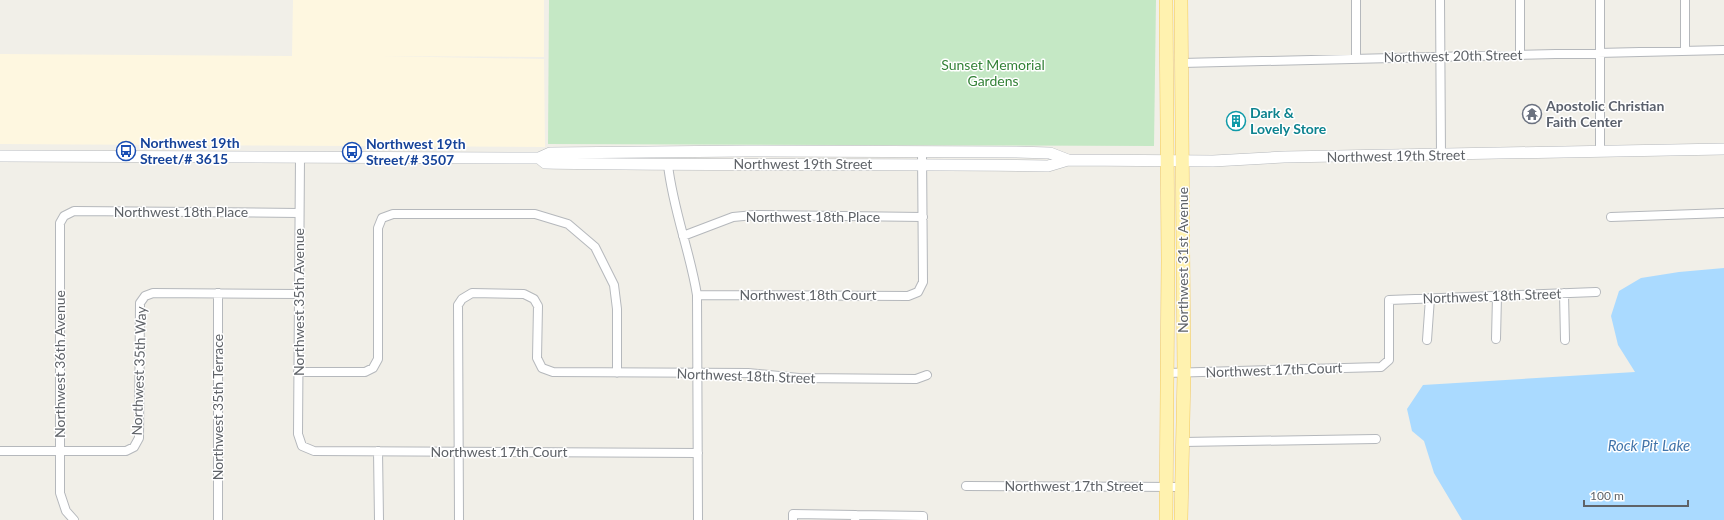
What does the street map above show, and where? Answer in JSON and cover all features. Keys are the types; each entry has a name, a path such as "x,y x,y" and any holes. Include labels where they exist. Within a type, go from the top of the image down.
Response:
{"main road":[{"name":"Northwest 31st Avenue","path":"1166,0 1168,161 1166,520"},
{"name":"Northwest 31st Avenue","path":"1181,0 1184,373 1181,520"}],"street":[{"path":"1356,0 1356,58"},
{"path":"1440,0 1441,155"},
{"path":"1520,0 1520,54"},
{"path":"1600,0 1600,152"},
{"path":"1685,0 1685,51"},
{"name":"Northwest 20th Street","path":"1182,63 1724,50"},
{"name":"Northwest 19th Street","path":"538,158 545,163 668,165 922,164 1048,166 1068,160 1183,161 1724,149"},
{"name":"Northwest 19th Street","path":"0,156 538,158 550,153 922,152 1050,154 1068,160"},
{"path":"922,152 923,217"},
{"name":"Northwest 35th Avenue","path":"300,157 298,434 302,446"},
{"path":"668,165 671,194 694,272 697,294 698,520"},
{"name":"Northwest 18th Place","path":"64,216 74,211 299,213"},
{"path":"1611,217 1724,213"},
{"path":"298,372 365,372 373,368 378,359 378,228 382,218 393,214 535,214 568,224 595,247 608,271 614,285 617,309 617,373"},
{"name":"Northwest 18th Place","path":"683,236 733,217 754,215 923,217"},
{"name":"Northwest 36th Avenue","path":"64,216 60,223 60,493 66,511 74,520"},
{"name":"Northwest 18th Court","path":"697,294 908,296 918,292 923,282 923,217"},
{"name":"Northwest 18th Street","path":"1381,367 1388,360 1389,300 1596,292"},
{"name":"Northwest 35th Way","path":"60,451 126,451 134,446 138,438 140,302 145,296 153,293 218,294"},
{"name":"Northwest 18th Street","path":"458,452 458,305 462,299 472,293 524,294 534,298 538,306 537,358 542,368 553,372 748,373 799,378 916,379 927,375"},
{"path":"1564,293 1565,340"},
{"path":"218,294 299,294"},
{"name":"Northwest 35th Terrace","path":"218,294 218,520"},
{"path":"1496,339 1497,296"},
{"path":"1427,340 1430,298"},
{"name":"Northwest 17th Court","path":"1167,373 1381,367"},
{"path":"1183,442 1376,439"},
{"name":"Northwest 17th Court","path":"302,446 314,451 698,452"},
{"path":"0,450 60,451"},
{"path":"378,451 378,520"},
{"path":"458,452 459,520"},
{"name":"Northwest 17th Street","path":"966,486 1182,487"},
{"path":"793,520 793,514 856,518 923,518"}],"shaded area":[{"path":"293,0 544,0 544,57 379,56 544,59 545,147 0,144 0,54 292,56"}],"green space":[{"name":"Sunset Memorial Gardens","path":"549,0 1156,0 1154,146 548,144"}],"water":[{"name":"Rock Pit Lake","path":"1724,268 1724,520 1462,520 1434,473 1424,441 1412,431 1407,409 1423,385 1635,372 1618,345 1611,316 1619,291 1641,278 1679,272"}],"place":[{"name":"Apostolic Christian Faith Center","path":"1532,114"},
{"name":"Dark & Lovely Store","path":"1236,121"},
{"name":"Northwest 19th Street/# 3615","path":"126,151"},
{"name":"Northwest 19th Street/# 3507","path":"352,152"}]}
